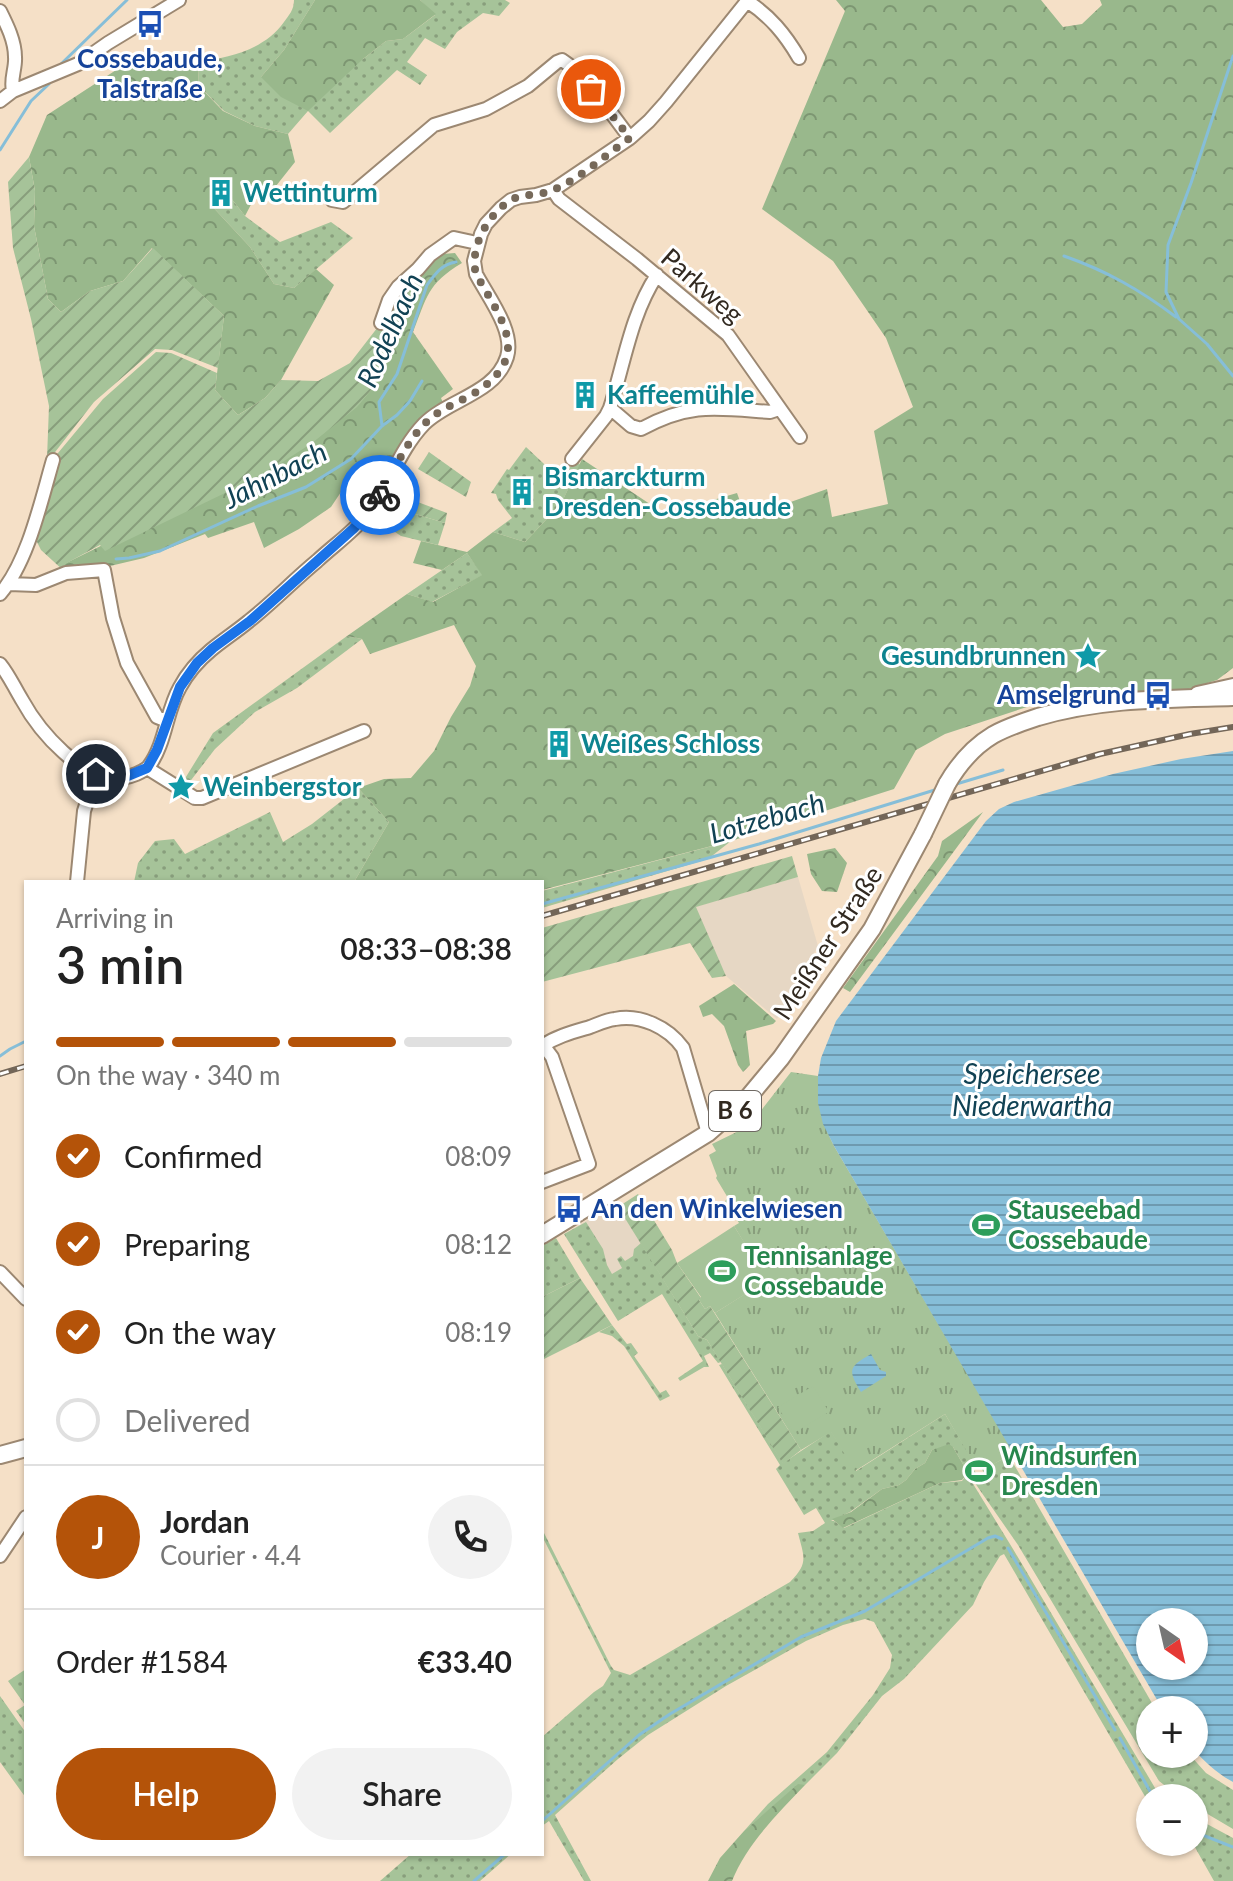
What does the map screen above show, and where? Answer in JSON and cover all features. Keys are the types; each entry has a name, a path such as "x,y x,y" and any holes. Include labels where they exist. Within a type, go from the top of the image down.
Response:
{"main road":[{"name":"B 6","path":"1188,699 1233,697"},
{"name":"Meißner Straße","path":"544,1234 708,1133 746,1100 781,1058 872,929 947,784 970,753 1002,730 1053,713 1086,705 1188,699"},
{"path":"0,1455 24,1449"}],"street":[{"path":"0,101 13,91 78,64 179,0"},
{"path":"0,664 43,731 70,756 96,774 112,778 125,777 147,768 157,750 180,687 205,655 250,621 353,529 377,501 423,425 474,393 499,371 506,359 508,336 476,274 474,261 477,243 486,224 511,200 553,190 630,138 649,121 748,0 785,34 799,58"},
{"path":"0,11 16,54 11,84 13,91"},
{"path":"332,200 343,202 434,125 486,109 528,86 562,60 591,89 630,138"},
{"name":"Parkweg","path":"553,190 559,199 728,335 800,437"},
{"path":"381,323 389,300 398,287 430,255 454,238 477,243"},
{"path":"572,459 610,408 632,328 657,275"},
{"path":"610,408 631,426 641,429 660,418 706,407 770,412 779,409"},
{"path":"4,589 32,532 53,460"},
{"path":"4,589 36,585 66,573 104,570 113,618 127,663 157,717 167,721"},
{"path":"1188,699 1192,694 1233,685"},
{"path":"147,768 195,798 202,798 364,731"},
{"path":"77,880 84,811 96,774"},
{"path":"544,1045 557,1037 616,1018 639,1019 659,1027 683,1048 708,1133"},
{"path":"544,1048 552,1057 589,1164 544,1181"},
{"path":"0,1272 24,1297"},
{"path":"0,1556 24,1520"}],"shaded area":[{"path":"798,877 818,946 777,1019 726,976 695,907"},
{"path":"616,1203 669,1289 618,1321 564,1234"}],"green space":[{"path":"294,0 315,0 284,50 261,77 363,59 386,41 403,39 435,15 420,0 505,0 510,3 499,16 483,13 457,32 445,49 425,38 407,62 427,75 420,85 397,70 330,133 308,111 288,134 255,126 224,111 198,85 199,61 235,54 267,39 289,15"},
{"path":"315,0 420,0 436,14 403,39 386,41 308,111 281,97 261,77 284,50"},
{"path":"836,0 1041,0 1063,27 1082,24 1102,5 1100,0 1233,0 1233,668 1217,680 1185,690 1089,693 1033,705 945,734 916,750 894,789 731,841 544,889 544,880 355,880 389,822 358,788 384,779 411,778 434,751 470,686 476,666 454,625 370,654 362,639 347,636 407,594 433,602 482,575 467,553 442,570 413,563 421,541 467,552 493,532 525,542 561,504 582,459 665,514 737,493 746,518 827,489 832,517 888,504 874,431 913,407 886,338 833,261 762,209 845,11"},
{"path":"133,59 177,63 199,61 198,85 223,111 255,126 288,134 295,162 272,191 256,195 245,216 220,188 210,204 250,247 274,284 294,288 316,269 334,285 281,380 265,398 238,415 215,390 224,316 152,248 123,281 90,291 61,312 48,299 34,226 35,191 29,157 47,115"},
{"path":"29,157 35,191 34,226 48,299 61,312 90,291 123,281 153,248 224,316 218,368 172,350 155,349 94,402 52,456 53,459 103,399 156,352 171,353 217,373 215,390 238,415 265,398 281,380 318,381 350,363 381,323 398,287 414,295 405,326 376,384 357,407 312,443 227,492 105,551 100,545 65,564 64,571 41,550 32,532 52,460 47,458 49,406 13,248 8,182"},
{"path":"220,188 245,216 280,242 331,222 353,238 294,288 274,284 250,247 210,204"},
{"path":"455,253 462,263 435,285 425,300 413,332 453,389 441,398 444,405 382,483 357,468 331,507 264,548 254,522 208,538 205,534 144,558 110,566 64,571 64,564 312,442 356,407 376,384 405,326 414,295 398,287 430,255"},
{"path":"526,447 559,478 575,462 580,464 561,504 525,542 493,532 512,518 496,494 491,493"},
{"path":"429,452 471,482 466,497 418,469"},
{"path":"407,498 447,513 445,523 405,511"},
{"path":"405,511 445,523 438,545 401,536 392,530"},
{"path":"467,553 483,575 432,602 407,594"},
{"path":"347,636 362,639 297,688 255,712 215,749 185,788 181,785 213,733"},
{"path":"358,788 389,822 355,880 134,880 138,863 155,841 174,839 185,854 270,812 283,842"},
{"path":"983,812 850,992 843,988 938,856 942,841"},
{"path":"731,841 708,859 544,907 544,890"},
{"path":"835,848 847,863 837,892 822,891 811,874 807,854"},
{"path":"792,856 798,877 696,907 726,976 712,978 690,943 544,981 544,927"},
{"path":"734,984 776,1021 746,1031 750,1065 743,1072 724,1026 712,1014 703,1017 699,1006"},
{"path":"791,1072 818,1076 821,1112 834,1146 1014,1453 990,1466 993,1472 986,1476 978,1463 971,1466 974,1464 945,1414 855,1471 831,1432 801,1450 715,1313 767,1280 734,1226 739,1223 725,1201 728,1198 716,1178 709,1155 716,1151 712,1144 749,1126"},
{"path":"638,1194 701,1298 699,1300 705,1309 710,1306 801,1450 783,1464 707,1340 698,1336 618,1207"},
{"path":"586,1222 603,1249 612,1274 622,1268 617,1259 621,1256 625,1261 633,1256 634,1249 641,1243 698,1336 707,1340 721,1362 718,1363 710,1353 704,1356 709,1367 680,1381 678,1378 703,1361 662,1294 618,1321 564,1234"},
{"name":"Tennisanlage Cossebaude","path":"734,1226 768,1280 715,1313 710,1306 705,1309 699,1300 701,1297 677,1263"},
{"path":"556,1238 580,1278 544,1296 544,1245"},
{"path":"580,1278 612,1325 544,1359 544,1296"},
{"path":"612,1325 627,1344 631,1343 638,1353 634,1356 660,1393 666,1390 670,1396 660,1401 624,1346 612,1336 599,1332"},
{"path":"722,1364 783,1463 831,1431 856,1471 945,1414 975,1464 972,1467 980,1479 992,1472 989,1466 1009,1456 1148,1696 1136,1696 1136,1743 1018,1545 953,1447 932,1450 925,1463 899,1485 882,1489 850,1512 831,1521 844,1528 940,1483 962,1481 967,1474 1136,1756 1136,1768 1143,1768 1153,1784 1138,1784 1004,1554 984,1582 973,1605 904,1679 882,1696 837,1753 805,1785 798,1785 744,1831 768,1804 827,1752 873,1695 890,1668 892,1655 874,1622 865,1619 843,1625 806,1641 648,1735 555,1815 591,1881 584,1881 549,1821 544,1825 544,1735 603,1686 611,1673 544,1540 544,1533 611,1666 630,1675 790,1582 800,1570 803,1559 798,1533 813,1531 825,1523 816,1508 804,1515 776,1469 780,1465 719,1365"},
{"path":"813,1386 829,1412 794,1433 778,1407"},
{"path":"949,1444 968,1473 962,1480 940,1483 843,1528 832,1519 851,1512 882,1489 899,1485 925,1463 932,1450"},
{"path":"24,1670 24,1704 8,1681"},
{"path":"0,1696 24,1730 24,1795 0,1762"},
{"path":"24,1706 24,1722 16,1711"},
{"path":"1151,1768 1202,1768 1233,1790 1233,1829 1208,1814 1208,1784 1163,1784"},
{"path":"798,1784 805,1785 754,1842 732,1881 708,1881 720,1858 744,1831"},
{"path":"1208,1825 1233,1838 1233,1881 1214,1881 1200,1856 1208,1856"},
{"path":"409,1856 509,1856 480,1881 380,1881"}],"water":[{"name":"Speichersee Niederwartha","path":"1233,751 1233,1782 1208,1764 1208,1696 1155,1696 1146,1680 1208,1680 1208,1608 1136,1608 1136,1664 834,1146 823,1124 818,1103 821,1058 836,1021 986,821 999,809 1014,802 1113,774"},
{"path":"871,1354 886,1376 861,1392 852,1369"}],"waterway":[{"name":"Lotzebach","path":"60,65 127,0"},
{"path":"1233,56 1168,245 1166,292 1179,319 1207,344 1233,376"},
{"name":"Lotzebach","path":"0,150 31,101 49,84"},
{"path":"1064,256 1123,282 1176,317"},
{"name":"Rodelbach","path":"382,426 379,402 397,374 427,285 443,267 456,262"},
{"name":"Jahnbach","path":"116,559 160,551 306,487 351,459 410,401 422,381"},
{"name":"Lotzebach","path":"953,785 1003,770"},
{"name":"Lotzebach","path":"544,903 759,844 938,789"},
{"name":"Lotzebach","path":"0,1056 24,1042"},
{"path":"544,1819 639,1735 670,1714 801,1637 865,1611 988,1538 995,1536 1002,1539"},
{"path":"1008,1548 1115,1730"},
{"path":"1120,1738 1146,1784"},
{"path":"1208,1837 1233,1847"},
{"path":"474,1881 503,1856"}],"railway":[{"path":"544,915 1100,754 1233,727"},
{"path":"0,1074 24,1067"}],"way so far":[{"path":"380,495 423,425 487,383 506,359 509,346 505,326 474,268 477,243 486,224 511,200 553,190 630,138 591,89"}],"place":[{"name":"Cossebaude, Talstraße","path":"150,24"},
{"name":"Wettinturm","path":"221,193"},
{"name":"Kaffeemühle","path":"585,395"},
{"name":"Bismarckturm Dresden-Cossebaude","path":"522,492"},
{"name":"Gesundbrunnen","path":"1088,656"},
{"name":"Amselgrund","path":"1158,695"},
{"name":"Weißes Schloss","path":"559,744"},
{"name":"Weinbergstor","path":"181,787"},
{"name":"An den Winkelwiesen","path":"569,1209"},
{"name":"Stauseebad Cossebaude","path":"986,1225"},
{"name":"Tennisanlage Cossebaude","path":"722,1271"},
{"name":"Windsurfen Dresden","path":"979,1471"}],"route":[{"path":"96,774 125,777 147,768 157,750 180,687 197,663 250,621 353,529 380,495"}]}
